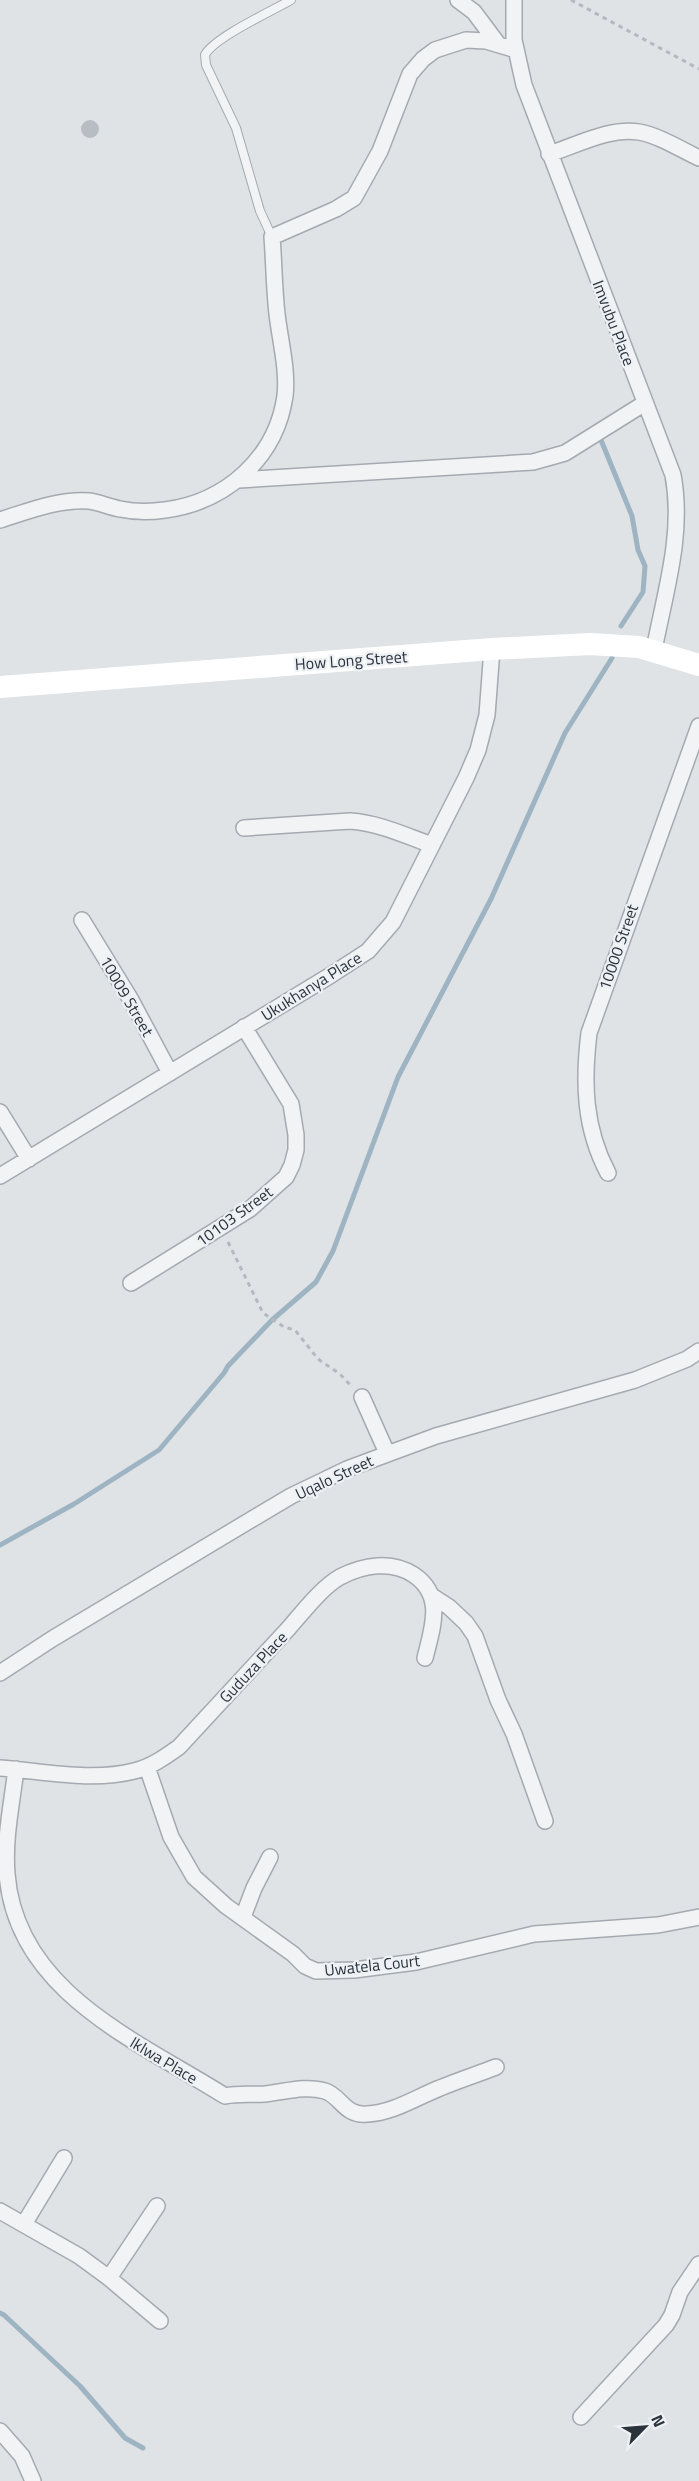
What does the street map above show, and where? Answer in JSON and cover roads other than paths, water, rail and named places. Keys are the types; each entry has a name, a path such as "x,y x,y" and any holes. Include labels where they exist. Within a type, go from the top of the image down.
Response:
{"street":[{"path":"458,0 474,12 498,44"},
{"name":"Imvubu Place","path":"514,0 516,50 524,85 673,475 678,501 677,531 654,650"},
{"path":"0,520 38,508 78,501 93,501 134,511 165,510 205,500 239,480 259,458 270,439 276,427 285,395 272,237 336,209 354,198 380,151 410,74 423,59 435,50 466,40 486,41 516,50"},
{"path":"549,154 612,133 627,131 658,138 699,159"},
{"path":"239,480 532,462 565,453 645,403"},
{"name":"How Long Street","path":"0,687 492,649 609,644 654,650 699,665"},
{"name":"Ukukhanya Place","path":"0,1176 368,951 393,922 466,778 483,735 487,716 492,649"},
{"name":"10000 Street","path":"608,1173 592,1136 587,1111 586,1064 589,1033 699,726"},
{"path":"244,828 366,822 384,826 432,845"},
{"name":"10009 Street","path":"82,920 131,1000 170,1072"},
{"name":"10103 Street","path":"131,1283 250,1209 280,1183 289,1171 296,1150 296,1119 291,1104 244,1027"},
{"path":"0,1112 29,1160"},
{"name":"Uqalo Street","path":"0,1673 291,1496 346,1469 436,1436 635,1380 687,1359 699,1351"},
{"path":"362,1396 387,1453"},
{"name":"Guduza Place","path":"0,1768 95,1775 124,1773 147,1767 179,1747 314,1600 338,1578 374,1567 396,1566 422,1581 432,1596 449,1607 466,1623 475,1636 545,1821"},
{"path":"425,1658 434,1623 435,1608 432,1596"},
{"name":"Uwatela Court","path":"147,1767 180,1855 194,1877 207,1890 293,1954 305,1966 316,1971 354,1970 416,1962 534,1934 658,1925 699,1917"},
{"name":"Iklwa Place","path":"16,1769 8,1832 7,1871 9,1892 22,1929 47,1972 62,1988 86,2009 131,2040 225,2096 240,2092 263,2094 322,2090 329,2092 353,2112 365,2115 410,2102 496,2067"},
{"path":"243,1917 254,1887 270,1857"},
{"path":"24,2224 64,2158"},
{"path":"109,2278 157,2206"},
{"path":"0,2211 79,2256 160,2321"},
{"path":"581,2416 666,2325 680,2292 699,2264"},
{"path":"0,2431 22,2456 33,2481"}],"lane":[{"path":"272,237 260,211 236,128 206,65 205,55 211,46 228,35 291,0"}],"waterway":[{"path":"601,440 632,516 638,550 645,566 643,592 621,626"},
{"path":"0,1545 74,1504 159,1450 228,1366 272,1320 316,1282 333,1251 398,1077 491,899 565,733 612,658"},
{"path":"0,2313 80,2386 125,2438 143,2448"}]}
